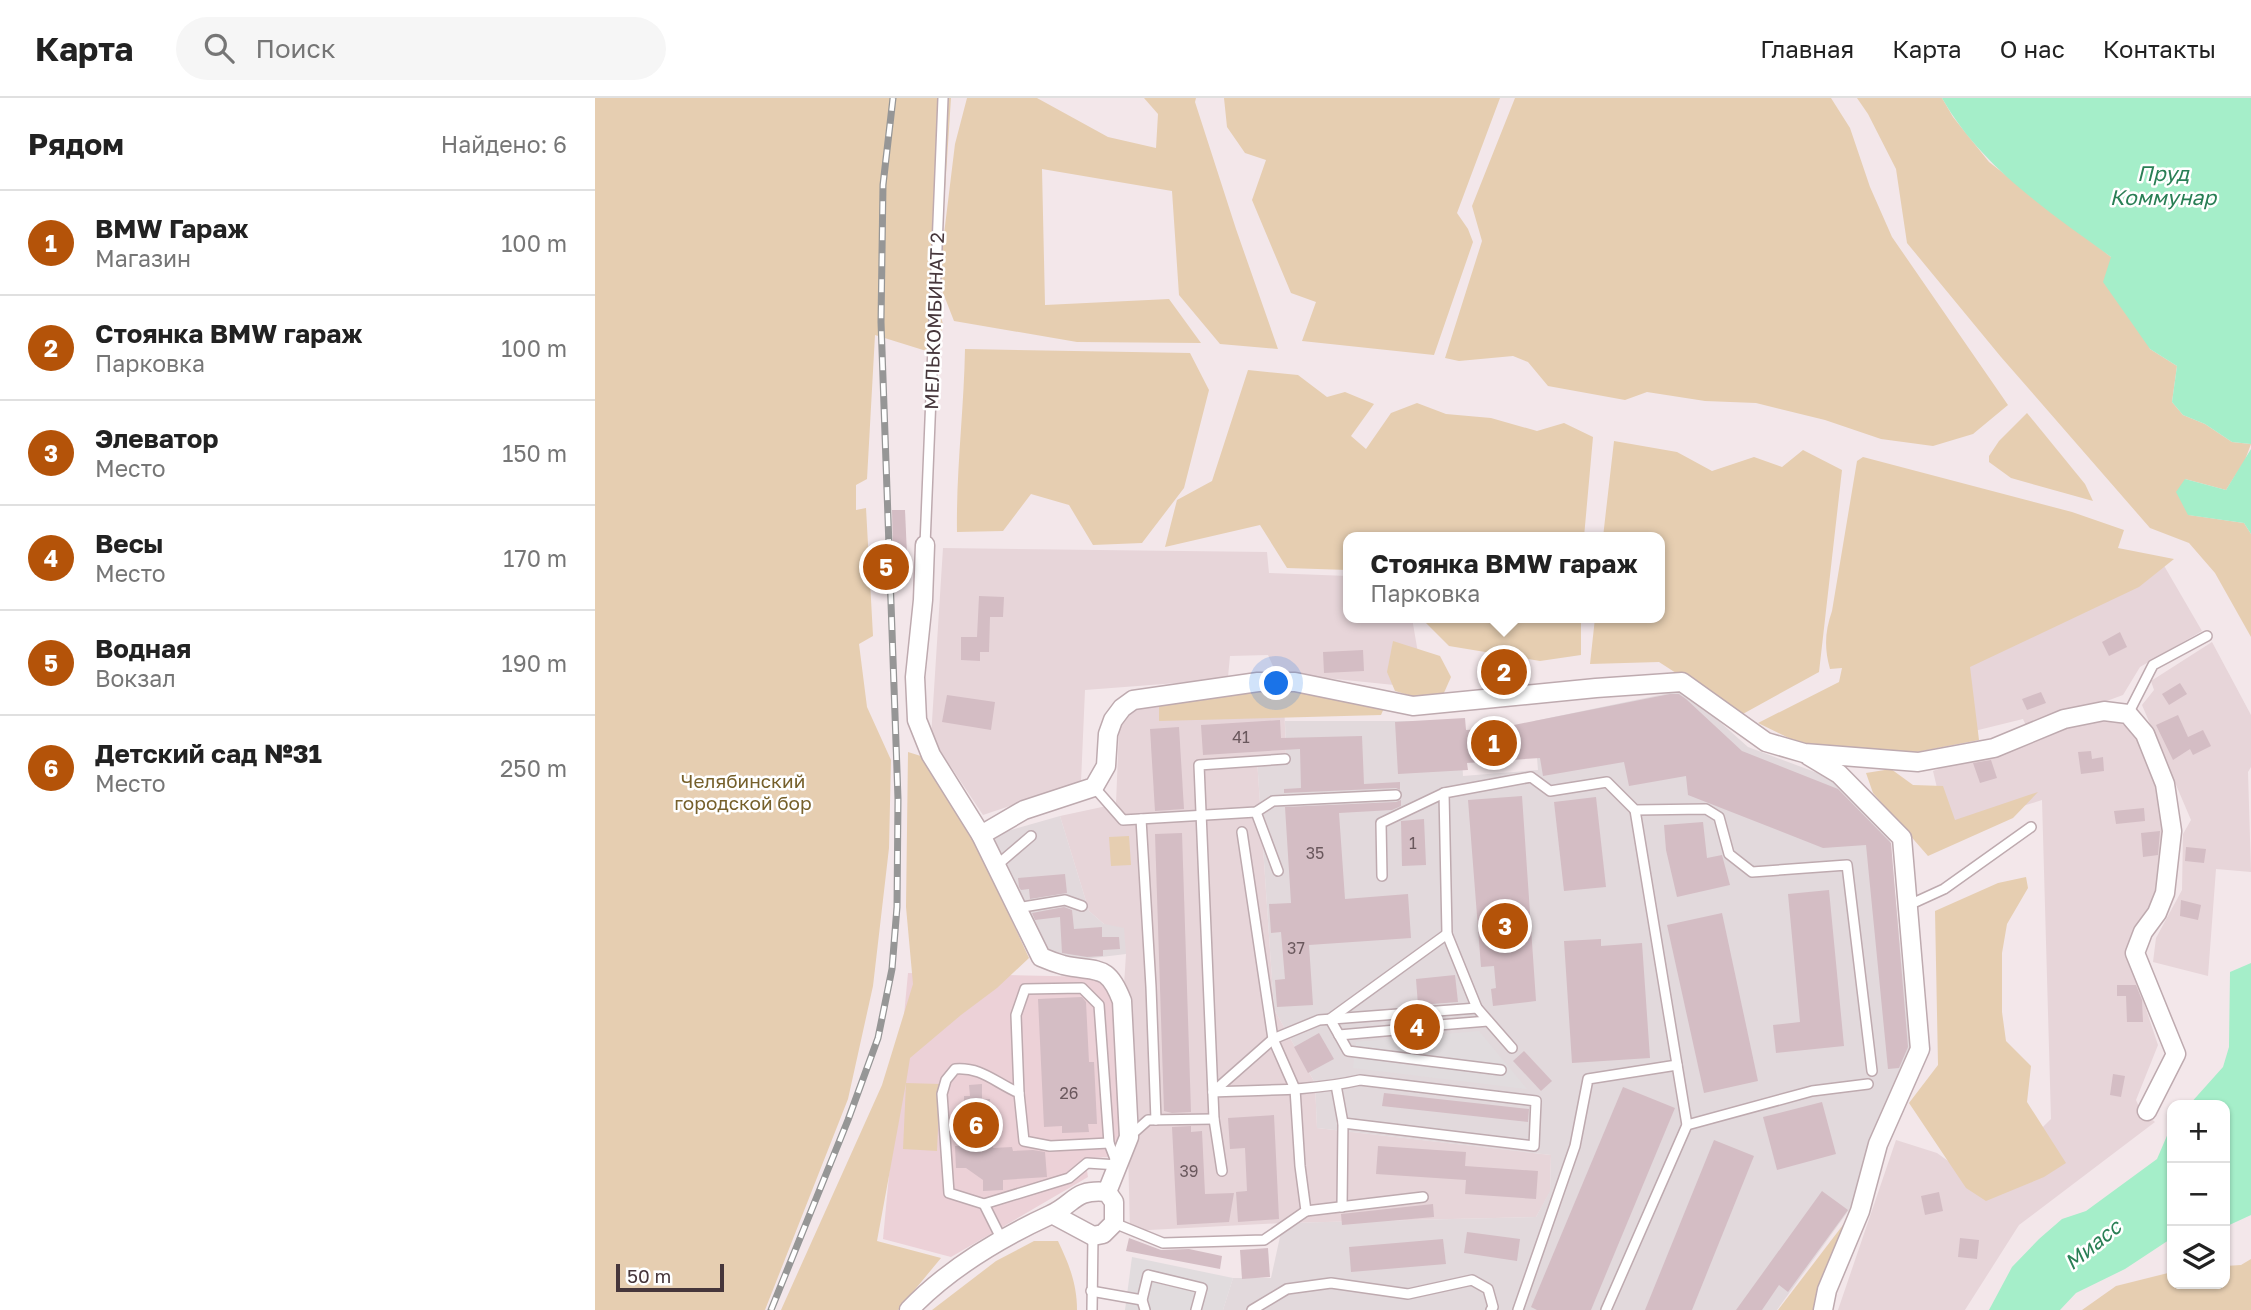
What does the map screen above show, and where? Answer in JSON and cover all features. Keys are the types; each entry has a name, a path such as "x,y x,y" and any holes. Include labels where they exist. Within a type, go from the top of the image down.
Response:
{"street":[{"path":"925,545 923,600 915,677 917,720 931,755 981,835 1041,957 1063,965 1100,970 1115,982 1122,1000 1129,1137 1107,1192"},
{"path":"981,835 1024,810 1094,787 1106,766 1108,734 1113,720 1122,708 1133,700 1258,682 1295,682 1413,706 1682,682 1766,742 1804,753 1918,762 1994,748 2064,719 2104,710 2128,714 2145,734 2165,784 2172,831 2165,893 2157,913 2143,932 2135,953 2176,1054 2147,1111"},
{"path":"1804,753 1839,774 1902,838 1920,1049 1878,1144 1860,1211 1827,1290 1823,1310"},
{"path":"909,1310 958,1266 1001,1238 1052,1214 1072,1198 1089,1190 1107,1192 1114,1202 1114,1223 1103,1234 1093,1236 1052,1214"}],"lane":[{"name":"МЕЛЬКОМБИНАТ 2","path":"925,545 943,98"},
{"path":"2128,714 2153,665 2207,636"},
{"path":"1494,698 1497,661"},
{"path":"1222,1171 1214,1119 1199,765 1285,759"},
{"path":"1382,876 1381,823 1444,793 1531,777 1550,791 1607,782 1635,810 1687,1125 1606,1310"},
{"path":"1094,787 1123,820 1256,812 1273,801 1396,795"},
{"path":"1444,793 1447,934 1477,1009 1512,1048"},
{"path":"1635,810 1706,809 1720,817 1729,854 1752,872 1847,865 1871,1070"},
{"path":"1256,812 1277,871"},
{"path":"1141,819 1156,1120"},
{"path":"1909,905 1944,889 2031,827"},
{"path":"1243,832 1273,1039 1295,1089 1300,1166 1307,1211"},
{"path":"996,866 1031,836"},
{"path":"1017,908 1065,900 1082,906"},
{"path":"1331,1019 1447,934"},
{"path":"1019,1093 995,1082 979,1070 969,1068 955,1069 946,1080 942,1094 949,1193 984,1204 1069,1178 1087,1163 1118,1165 1109,1143 1099,1005 1082,988 1025,989 1016,1015 1024,1141 1050,1146 1109,1143"},
{"path":"1213,1091 1273,1039 1319,1020 1477,1009"},
{"path":"1331,1019 1348,1051 1501,1070"},
{"path":"1439,1025 1488,1021"},
{"path":"1339,1035 1396,1030"},
{"path":"1518,1310 1575,1146 1588,1079 1677,1065"},
{"path":"1213,1091 1295,1089 1360,1080 1536,1101 1534,1146 1343,1123"},
{"path":"1687,1125 1812,1091 1868,1084"},
{"path":"1336,1085 1343,1123 1342,1206"},
{"path":"1129,1137 1148,1120 1214,1119"},
{"path":"1114,1223 1163,1243 1264,1240 1307,1211 1423,1197"},
{"path":"984,1204 1001,1238"},
{"path":"1092,1310 1093,1236"},
{"path":"1091,1291 1143,1305 1148,1275 1202,1288 1196,1310"},
{"path":"1251,1310 1287,1289 1331,1283 1408,1294 1472,1280 1488,1289 1493,1307 1491,1310"}],"shaded area":[{"path":"943,548 1267,552 1269,573 1343,576 1343,623 1413,623 1424,688 1276,673 1268,655 1230,656 1228,677 1085,690 1081,782 983,815 931,737"},
{"path":"2159,557 2202,631 2140,667 2123,695 2028,730 2023,719 1954,736 1936,675"},
{"path":"2212,642 2251,715 2251,767 2248,772 2251,872 2216,869 2208,976 2153,962 2156,938 2182,890 2183,834 2191,820 2142,705 2154,690 2151,681"},
{"path":"1522,655 1523,688 1486,690 1485,657"},
{"path":"1684,690 1748,747 1847,784 1889,833 1911,1056 1849,1210 1777,1310 1223,1310 1233,1278 1271,1278 1283,1223 1536,1217 1550,1191 1551,1155 1317,1128 1315,1083 1274,1009 1257,759 1286,757 1285,721 1460,721 1463,776 1538,770 1534,721"},
{"path":"1284,699 1286,757 1257,759 1274,1009 1315,1083 1317,1128 1551,1155 1550,1192 1536,1217 1283,1223 1130,1231 1124,985 1126,954 1104,924 1089,911 1060,816 1116,804 1119,729 1137,705"},
{"path":"2105,714 2126,716 2155,768 2168,832 2161,893 2132,967 2158,1045 2136,1100 2140,1109 2155,1122 2019,1225 1965,1310 1838,1310 1896,1140 1937,1153 1983,1186 2051,1119 2042,800 1947,830 1933,771"},
{"path":"1060,816 1089,911 1104,924 1124,928 1126,954 1060,962 1045,953 990,836"},
{"path":"908,973 1096,977 1114,1001 1120,1153 1113,1157 1085,1158 1088,1177 951,1257 883,1239"},
{"path":"1479,1031 1527,1089 1353,1068 1356,1042"},
{"path":"1132,1257 1233,1278 1223,1310 1125,1310"}],"green space":[{"name":"Челябинский городской бор","path":"595,98 951,98 940,267 955,144 967,98 1037,98 1108,137 1156,148 1158,114 1144,98 1196,98 1195,102 1236,229 1278,349 1220,344 1179,295 1172,191 1042,169 1045,305 1169,299 1201,343 1077,342 954,321 938,280 936,301 943,324 936,354 875,335 867,479 856,485 856,510 866,508 873,636 859,644 867,707 891,760 889,848 873,986 848,1099 765,1310 595,1310"},
{"path":"1224,98 1500,98 1457,213 1473,242 1434,355 1302,341 1316,302 1291,293 1252,200 1266,160 1245,153 1227,127"},
{"path":"1515,98 1831,98 1850,128 1870,187 1892,237 2008,405 1973,434 1933,446 1881,439 1825,420 1756,403 1705,401 1647,392 1625,400 1548,386 1528,362 1513,356 1459,361 1445,358 1482,241 1472,206"},
{"path":"1857,98 1942,98 1953,117 1989,162 2111,257 2150,349 2177,366 2172,402 2183,415 2205,424 2232,442 2251,444 2245,460 2226,490 2185,479 2189,515 2244,523 2251,534 2251,637 2215,573 2189,543 2150,528 2001,357 1907,243 1896,169"},
{"path":"965,349 1190,353 1209,390 1184,488 1142,543 1093,545 1069,505 1031,494 1003,531 957,532"},
{"path":"1248,370 1298,375 1327,397 1345,392 1374,404 1351,436 1366,449 1391,413 1417,403 1446,414 1491,418 1537,431 1564,423 1593,437 1584,532 1343,532 1343,570 1287,568 1260,525 1165,547 1177,500 1212,481"},
{"path":"2027,413 2085,484 2093,501 2011,478 1989,462 1989,456 1999,441"},
{"path":"1614,441 1677,452 1712,471 1754,457 1782,467 1803,450 1842,470 1819,672 1741,715 1659,662 1590,664 1594,623 1665,623 1665,532 1604,532"},
{"path":"1863,457 2072,512 2124,530 2118,548 2174,559 2139,587 1970,667 1979,740 1901,755 1797,742 1758,723 1839,682 1842,668 1830,669 1826,647 1827,633 1857,461"},
{"path":"1426,623 1581,623 1581,655 1540,661 1449,646"},
{"path":"1393,641 1440,656 1451,677 1443,695 1426,700 1395,691 1387,672"},
{"path":"1287,687 1385,706 1381,715 1159,721 1159,700"},
{"path":"908,752 924,757 979,849 1029,958 997,988 910,1058 877,1241 941,1258 898,1310 781,1310 882,1085 913,984 906,907"},
{"path":"1891,769 1913,785 1943,786 1955,820 2038,792 2013,818 1928,856 1873,793 1866,773"},
{"path":"1129,836 1131,865 1111,866 1109,837"},
{"path":"2026,877 2028,888 2007,924 2002,953 2002,1012 2006,1041 2031,1066 2027,1102 2066,1163 2044,1177 1986,1201 1966,1188 1909,1103 1938,1065 1935,911 1998,883"},
{"path":"906,1083 940,1084 937,1151 903,1149"},
{"path":"1846,1221 1817,1310 1778,1310"},
{"path":"1034,1241 1058,1241 1072,1274 1077,1310 932,1310 996,1261"},
{"path":"2251,1259 2251,1310 2082,1310 2116,1286 2167,1273 2167,1289 2230,1289 2230,1266 2241,1265"}],"water":[{"name":"Пруд Коммунар","path":"1942,98 2251,98 2251,444 2232,442 2205,424 2183,415 2172,402 2177,366 2150,349 2103,282 2111,257 2040,205 1996,167 1958,123"},
{"path":"2251,449 2251,534 2244,523 2188,515 2176,492 2185,479 2226,490"},
{"path":"2251,963 2251,1215 2230,1225 2230,1100 2193,1100 2223,1067 2229,1047 2230,972"},
{"name":"Миасс","path":"2167,1136 2167,1241 2125,1269 2076,1293 2060,1310 1989,1310 2012,1267 2039,1239 2062,1219 2086,1211 2157,1159"}],"building":[{"path":"892,510 905,510 907,555 893,556"},
{"path":"979,596 1004,597 1003,617 990,617 989,652 980,652 980,661 961,660 961,637 977,637"},
{"path":"2120,632 2127,647 2109,656 2102,642"},
{"path":"1363,650 1364,671 1324,673 1323,652"},
{"path":"2180,683 2187,694 2169,705 2162,694"},
{"path":"2041,692 2046,703 2027,710 2022,699"},
{"path":"1679,694 1686,699 1742,751 1838,789 1891,843 1908,1047 1899,1068 1888,1069 1866,845 1823,848 1688,795 1686,776 1629,786 1624,762 1543,776 1540,758 1467,763 1468,770 1398,774 1395,722 1465,718 1466,730 1514,727"},
{"path":"947,695 995,702 991,730 942,722"},
{"path":"2178,715 2188,737 2203,730 2211,746 2193,755 2190,749 2173,760 2156,725"},
{"path":"1280,720 1281,738 1362,736 1364,784 1400,782 1400,790 1396,788 1284,793 1284,789 1301,788 1300,749 1203,755 1201,725"},
{"path":"1179,727 1184,809 1155,811 1150,729"},
{"path":"2091,751 2092,759 2103,757 2104,771 2081,774 2078,752"},
{"path":"1991,760 1997,778 1980,783 1973,763"},
{"path":"1522,796 1536,1001 1493,1006 1491,989 1496,988 1494,966 1481,967 1468,800"},
{"path":"1596,797 1606,887 1564,891 1554,802"},
{"path":"1401,800 1401,806 1392,810 1339,813 1345,899 1408,894 1411,938 1309,945 1313,1005 1277,1007 1275,980 1285,979 1281,932 1271,933 1269,904 1291,903 1285,807"},
{"path":"2144,808 2145,821 2116,824 2114,811"},
{"path":"1424,819 1426,865 1402,866 1401,821"},
{"path":"1703,822 1707,858 1722,855 1730,885 1677,897 1666,850 1664,825"},
{"path":"2160,831 2158,855 2143,857 2141,833"},
{"path":"1182,833 1191,1112 1172,1113 1164,1111 1155,834"},
{"path":"2186,847 2206,849 2204,863 2185,861"},
{"path":"1065,874 1067,893 1030,899 1029,889 1021,890 1019,887 1018,878"},
{"path":"1829,890 1844,1046 1776,1053 1773,1025 1800,1022 1788,894"},
{"path":"2181,900 2201,905 2198,920 2180,916"},
{"path":"1064,907 1072,910 1074,929 1102,927 1102,937 1119,937 1120,949 1103,950 1103,956 1087,957 1062,953 1060,917 1035,920 1032,913"},
{"path":"1722,913 1758,1081 1704,1093 1667,925"},
{"path":"1601,939 1601,946 1642,943 1650,1058 1572,1063 1564,941"},
{"path":"1455,975 1458,1002 1418,1005 1416,979"},
{"path":"2117,985 2136,985 2142,1000 2143,1022 2127,1022 2126,996 2117,996"},
{"path":"1082,997 1086,1002 1089,1062 1094,1062 1097,1124 1088,1124 1089,1132 1062,1133 1062,1126 1044,1127 1038,999"},
{"path":"1438,1018 1433,1021 1432,1026 1439,1034 1396,1038 1402,1034 1403,1029 1395,1021"},
{"path":"1319,1033 1334,1059 1308,1073 1294,1047"},
{"path":"1524,1051 1552,1081 1541,1091 1513,1061"},
{"path":"2113,1074 2125,1076 2121,1097 2110,1095"},
{"path":"982,1084 982,1099 990,1099 993,1148 1012,1147 1013,1151 1045,1152 1047,1177 1003,1180 1003,1190 983,1191 983,1180 966,1168 956,1168 955,1146 963,1146 960,1104 964,1103 964,1096 970,1096 969,1085"},
{"path":"1623,1087 1675,1108 1591,1310 1537,1310 1531,1307"},
{"path":"1384,1093 1529,1109 1528,1122 1382,1106"},
{"path":"1822,1102 1836,1154 1777,1170 1763,1117"},
{"path":"1274,1115 1279,1219 1238,1222 1236,1192 1247,1191 1245,1148 1230,1149 1228,1118"},
{"path":"1191,1126 1191,1132 1202,1131 1205,1194 1234,1193 1229,1222 1177,1225 1172,1127"},
{"path":"1714,1140 1754,1156 1692,1310 1645,1310"},
{"path":"1378,1146 1466,1152 1465,1166 1538,1171 1536,1199 1465,1194 1466,1180 1376,1174"},
{"path":"1822,1191 1848,1210 1788,1292 1779,1285 1762,1310 1736,1310"},
{"path":"1939,1192 1943,1211 1925,1215 1921,1196"},
{"path":"1433,1204 1434,1217 1342,1225 1341,1214"},
{"path":"1467,1232 1520,1239 1517,1261 1464,1253"},
{"path":"1129,1238 1161,1250 1189,1249 1222,1256 1220,1269 1126,1251"},
{"path":"1960,1238 1979,1240 1977,1259 1958,1257"},
{"path":"1443,1239 1446,1264 1351,1272 1349,1247"},
{"path":"1268,1248 1270,1277 1242,1279 1240,1250"}],"railway":[{"path":"771,1310 848,1120 878,1038 892,969 897,907 898,799 881,322 883,185 893,98"}],"place":[{"name":"Водная","path":"886,567"},
{"name":"Стоянка BMW гараж","path":"1504,672"},
{"name":"BMW Гараж","path":"1494,743"},
{"name":"Элеватор","path":"1505,926"},
{"name":"Весы","path":"1417,1027"},
{"name":"Детский сад №31","path":"976,1125"}]}
